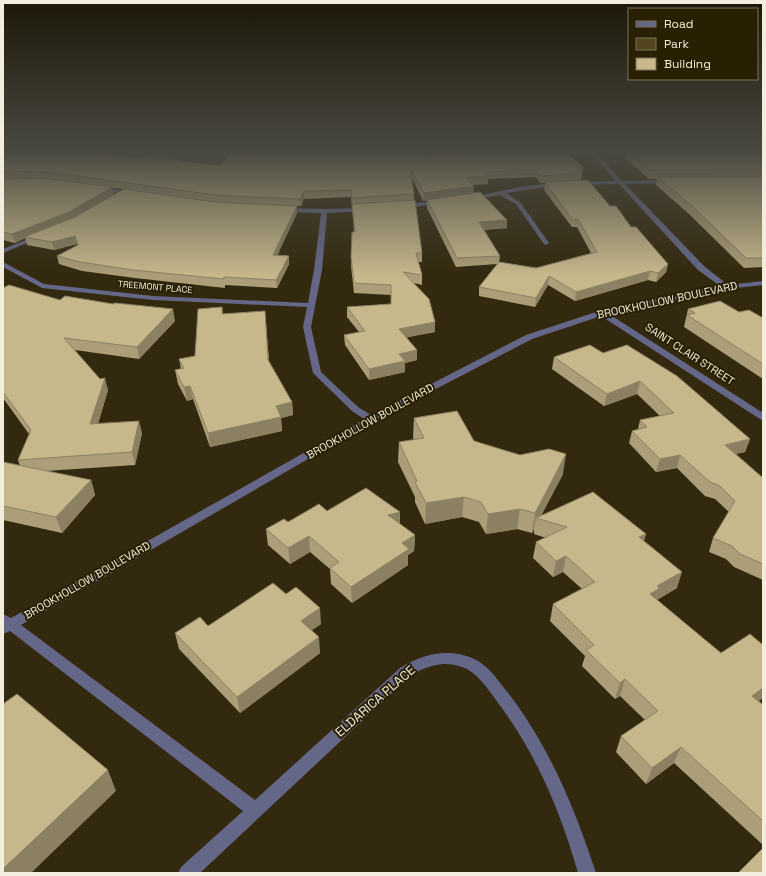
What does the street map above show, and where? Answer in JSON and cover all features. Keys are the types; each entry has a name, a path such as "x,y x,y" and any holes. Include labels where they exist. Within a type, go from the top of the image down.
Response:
{"street":[{"path":"111,200 122,194"},
{"path":"131,194 139,195"},
{"path":"466,199 496,194"},
{"path":"502,194 518,203 546,243"},
{"path":"631,194 701,268 726,287"},
{"path":"393,207 444,202"},
{"path":"273,209 324,211 371,209"},
{"path":"324,211 318,270 307,327 317,373 355,409 371,419"},
{"path":"3,251 46,234"},
{"name":"TREEMONT PLACE","path":"3,264 42,286 154,298 311,305"},
{"name":"BROOKHOLLOW BOULEVARD","path":"5,624 371,419 529,336 602,313 726,287 763,283"},
{"name":"SAINT CLAIR STREET","path":"602,313 754,410 763,418"},
{"path":"5,624 255,810"},
{"name":"ELDARICA PLACE","path":"187,873 405,672 424,661 435,658 457,660 468,663 485,676 506,701 531,738 548,768 568,814 587,873"}],"building":[{"path":"3,194 100,194 69,212 12,234 3,232"},
{"path":"115,194 158,194 215,202 297,206 273,255 289,256 276,280 224,277 224,279 133,270 80,262 57,256 78,245 75,236 52,242 24,237 75,217"},
{"path":"207,194 303,194 300,199"},
{"path":"351,194 414,194 352,198"},
{"path":"468,194 482,194 507,220 479,222 500,256 457,258 427,200"},
{"path":"554,194 600,194 610,206 616,206 631,227 636,227 668,264 658,273 650,271 576,292 549,276 536,298 479,287 499,262 536,268 597,252 578,219 573,220"},
{"path":"678,194 763,194 763,258 746,258"},
{"path":"415,200 422,253 416,253 422,275 403,272 429,299 435,322 399,329 417,350 399,354 405,361 369,369 344,335 365,331 347,307 391,304 391,285 354,283 351,257 352,232 355,232 352,204"},
{"path":"9,285 60,300 65,296 113,304 173,309 137,347 64,338 100,379 105,378 90,424 139,421 132,452 18,460 31,430 3,392 3,288"},
{"path":"720,301 739,312 749,310 763,318 763,364 687,315 695,313 688,309"},
{"path":"222,307 222,314 265,311 268,360 292,402 276,406 281,417 208,433 190,386 184,387 175,370 184,368 179,359 195,356 198,309"},
{"path":"590,345 603,353 627,345 677,376 750,439 725,445 763,478 763,564 740,554 732,546 713,538 735,501 720,486 710,482 680,455 660,459 632,431 647,427 640,420 674,413 640,381 607,394 554,357"},
{"path":"457,411 474,441 520,455 549,449 566,454 535,513 520,509 488,514 481,502 464,497 426,503 415,482 417,481 399,442 424,438 414,418"},
{"path":"3,462 91,480 56,517 3,506"},
{"path":"366,488 400,512 388,515 415,535 402,543 409,549 351,587 330,568 339,562 309,536 288,548 266,529 284,519 288,522 319,504 327,511"},
{"path":"593,492 646,534 639,537 682,572 657,586 660,588 650,594 721,653 750,634 763,645 763,688 752,696 763,705 763,821 681,747 652,768 621,736 658,711 625,679 620,683 586,650 594,645 553,604 595,582 566,556 556,561 536,542 567,527 536,518"},
{"path":"273,583 286,594 296,587 320,608 301,621 319,637 237,697 175,633 200,617 208,626"},
{"path":"17,694 108,770 3,869 3,704"},
{"path":"763,848 763,873 738,873"}]}
